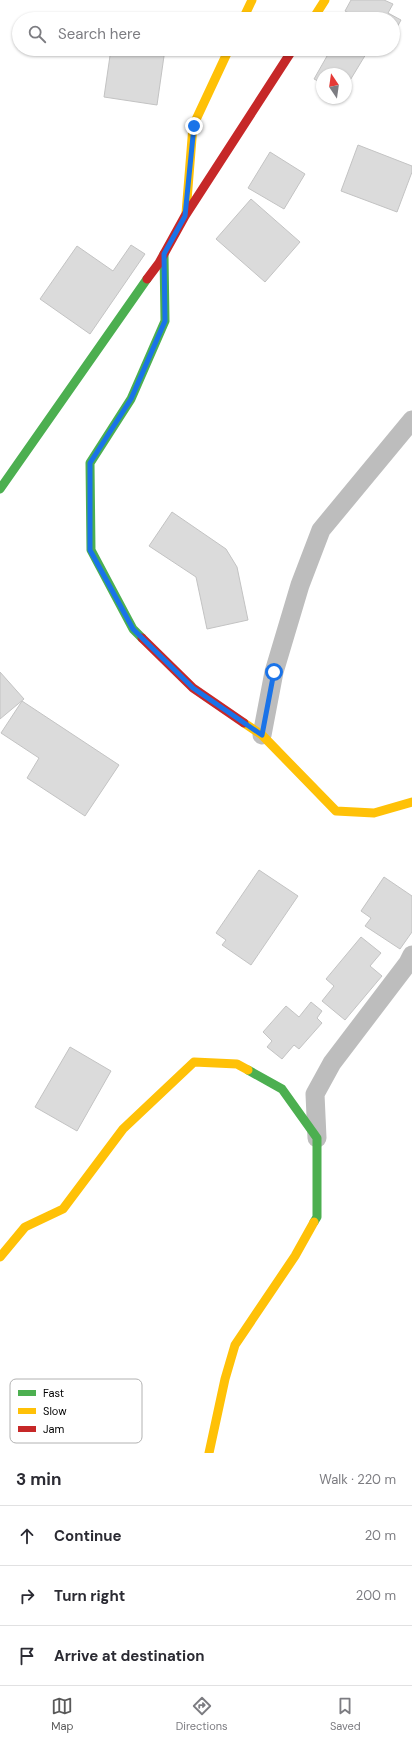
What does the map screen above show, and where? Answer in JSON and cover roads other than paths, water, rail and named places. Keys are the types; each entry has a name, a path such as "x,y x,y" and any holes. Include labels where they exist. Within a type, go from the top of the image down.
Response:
{"street":[{"path":"246,12 252,0"},
{"path":"317,12 325,0"},
{"path":"185,216 194,126 226,56"},
{"path":"0,489 164,254 185,216 288,56"},
{"path":"164,254 165,321 131,399 90,463 90,550 133,629 193,688 262,735 336,811 374,813 412,802"},
{"path":"262,735 274,672 300,585 320,530 412,420"},
{"path":"209,1453 225,1379 235,1345 296,1256 317,1217 317,1138 315,1094 332,1063 408,963 412,955"},
{"path":"0,1257 25,1227 63,1209 123,1129 194,1062 237,1064 282,1089 317,1138"}]}
